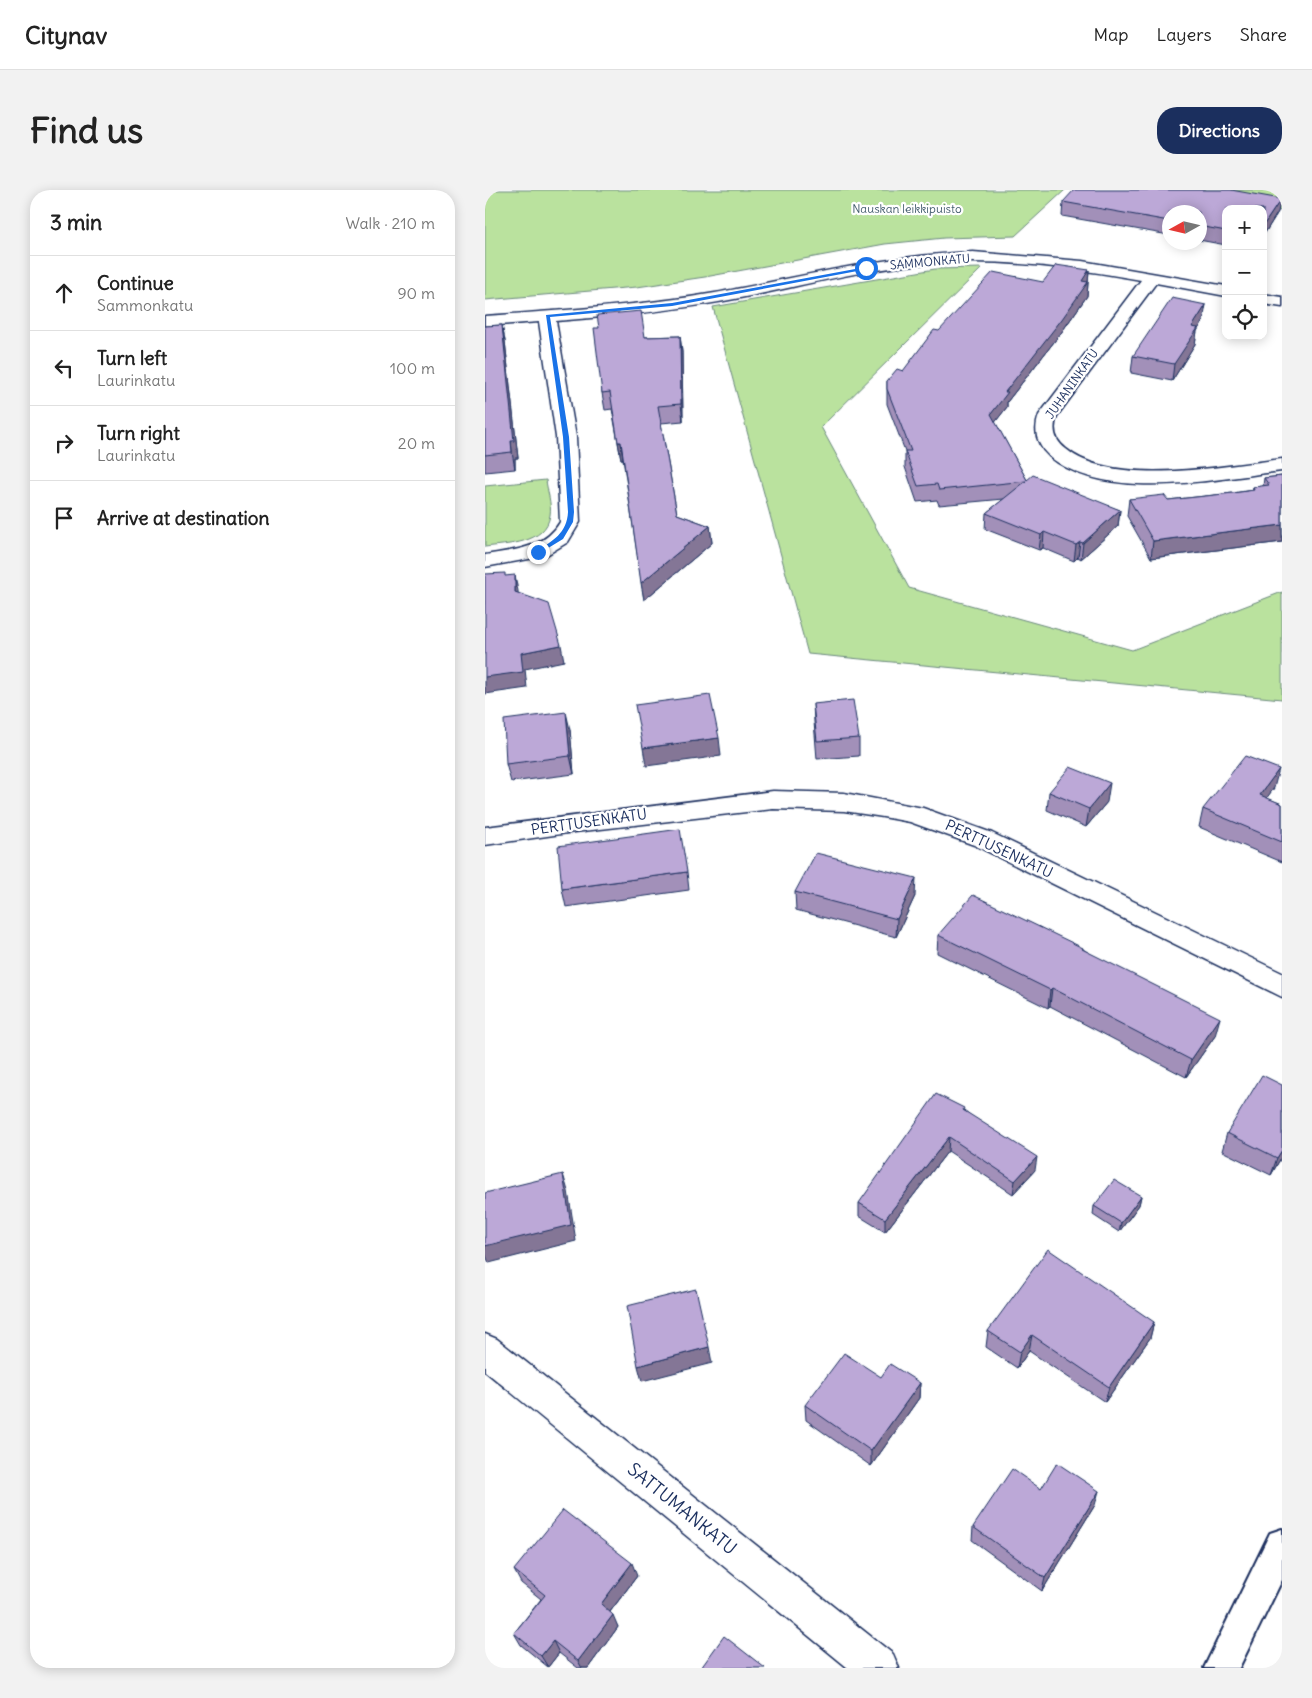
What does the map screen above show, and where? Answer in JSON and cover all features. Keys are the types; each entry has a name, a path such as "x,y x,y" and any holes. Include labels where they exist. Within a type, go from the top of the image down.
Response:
{"street":[{"name":"SAMMONKATU","path":"485,320 672,304 866,268 937,258 1011,258 1066,264 1222,290"},
{"name":"JUHANINKATU","path":"1152,277 1048,416 1044,429 1051,447 1060,457 1087,469 1131,478 1282,465"},
{"path":"1267,300 1282,302"},
{"path":"485,561 538,552 561,538 570,522 566,437 547,316"},
{"name":"PERTTUSENKATU","path":"485,836 593,820 773,800 844,802 883,808 921,816 983,839 1282,986"},
{"name":"SATTUMANKATU","path":"485,1350 879,1668"}],"lane":[{"path":"1221,1668 1282,1545"}],"green space":[{"name":"Nauskan leikkipuisto","path":"485,190 1065,190 1015,236 944,238 885,244 705,277 637,287 485,300"},
{"path":"1160,190 1282,190 1282,211 1267,208 1267,205 1247,205"},
{"path":"982,268 821,427 909,588 1132,650 1282,592 1282,699 808,654 713,307 935,269"},
{"path":"546,480 550,515 547,525 541,532 524,541 485,547 485,486"}],"building":[{"path":"1074,190 1231,190 1281,199 1267,220 1267,205 1222,205 1222,230 1207,227 1207,205 1162,205 1162,220 1063,202"},
{"path":"1056,265 1089,270 1082,281 1088,282 1062,319 1005,392 1008,392 991,414 1027,480 1033,475 1120,510 1083,543 1080,542 1076,545 1044,532 1041,535 986,513 1026,481 939,490 937,484 918,486 905,451 911,451 887,389 887,381 897,369 903,371 934,330 939,331 993,272 1043,282"},
{"path":"1172,298 1206,305 1192,327 1198,328 1174,364 1133,356"},
{"path":"641,311 645,337 680,336 681,404 658,406 677,514 710,526 641,583 621,442 618,442 610,392 602,393 594,328 599,328 597,315"},
{"path":"502,325 514,441 511,441 512,452 485,455 485,326"},
{"path":"1282,476 1282,525 1153,541 1129,499 1164,495 1168,500 1254,490 1253,487 1269,485 1264,478"},
{"path":"505,573 505,576 515,575 515,592 549,604 561,645 521,653 523,672 485,677 485,574"},
{"path":"710,695 719,738 643,748 635,705"},
{"path":"853,700 859,738 817,741 813,704"},
{"path":"566,712 570,756 506,764 504,720"},
{"path":"1245,756 1279,769 1260,795 1282,804 1282,842 1203,809"},
{"path":"1070,767 1110,783 1089,809 1049,792"},
{"path":"680,829 687,872 562,889 558,846"},
{"path":"816,853 916,878 897,919 795,892"},
{"path":"973,895 1083,948 1220,1018 1191,1060 1052,988 1050,990 938,935"},
{"path":"1262,1075 1282,1085 1282,1150 1277,1158 1227,1133"},
{"path":"936,1094 964,1108 963,1110 1037,1157 1015,1181 949,1137 885,1219 859,1203"},
{"path":"563,1174 571,1225 485,1246 485,1193"},
{"path":"1114,1180 1141,1196 1121,1223 1094,1206"},
{"path":"1048,1249 1154,1322 1109,1387 1032,1335 1020,1352 988,1331"},
{"path":"696,1289 709,1347 638,1366 627,1306"},
{"path":"844,1353 881,1377 890,1364 920,1383 871,1451 805,1405"},
{"path":"1057,1463 1099,1491 1045,1578 973,1527 1012,1469 1041,1489"},
{"path":"563,1510 632,1563 601,1604 613,1615 578,1661 553,1641 541,1656 514,1633 545,1595 514,1570"},
{"path":"724,1636 765,1668 701,1668"}],"route":[{"path":"538,552 561,538 567,530 571,512 566,437 547,316 714,298 866,268"}]}
